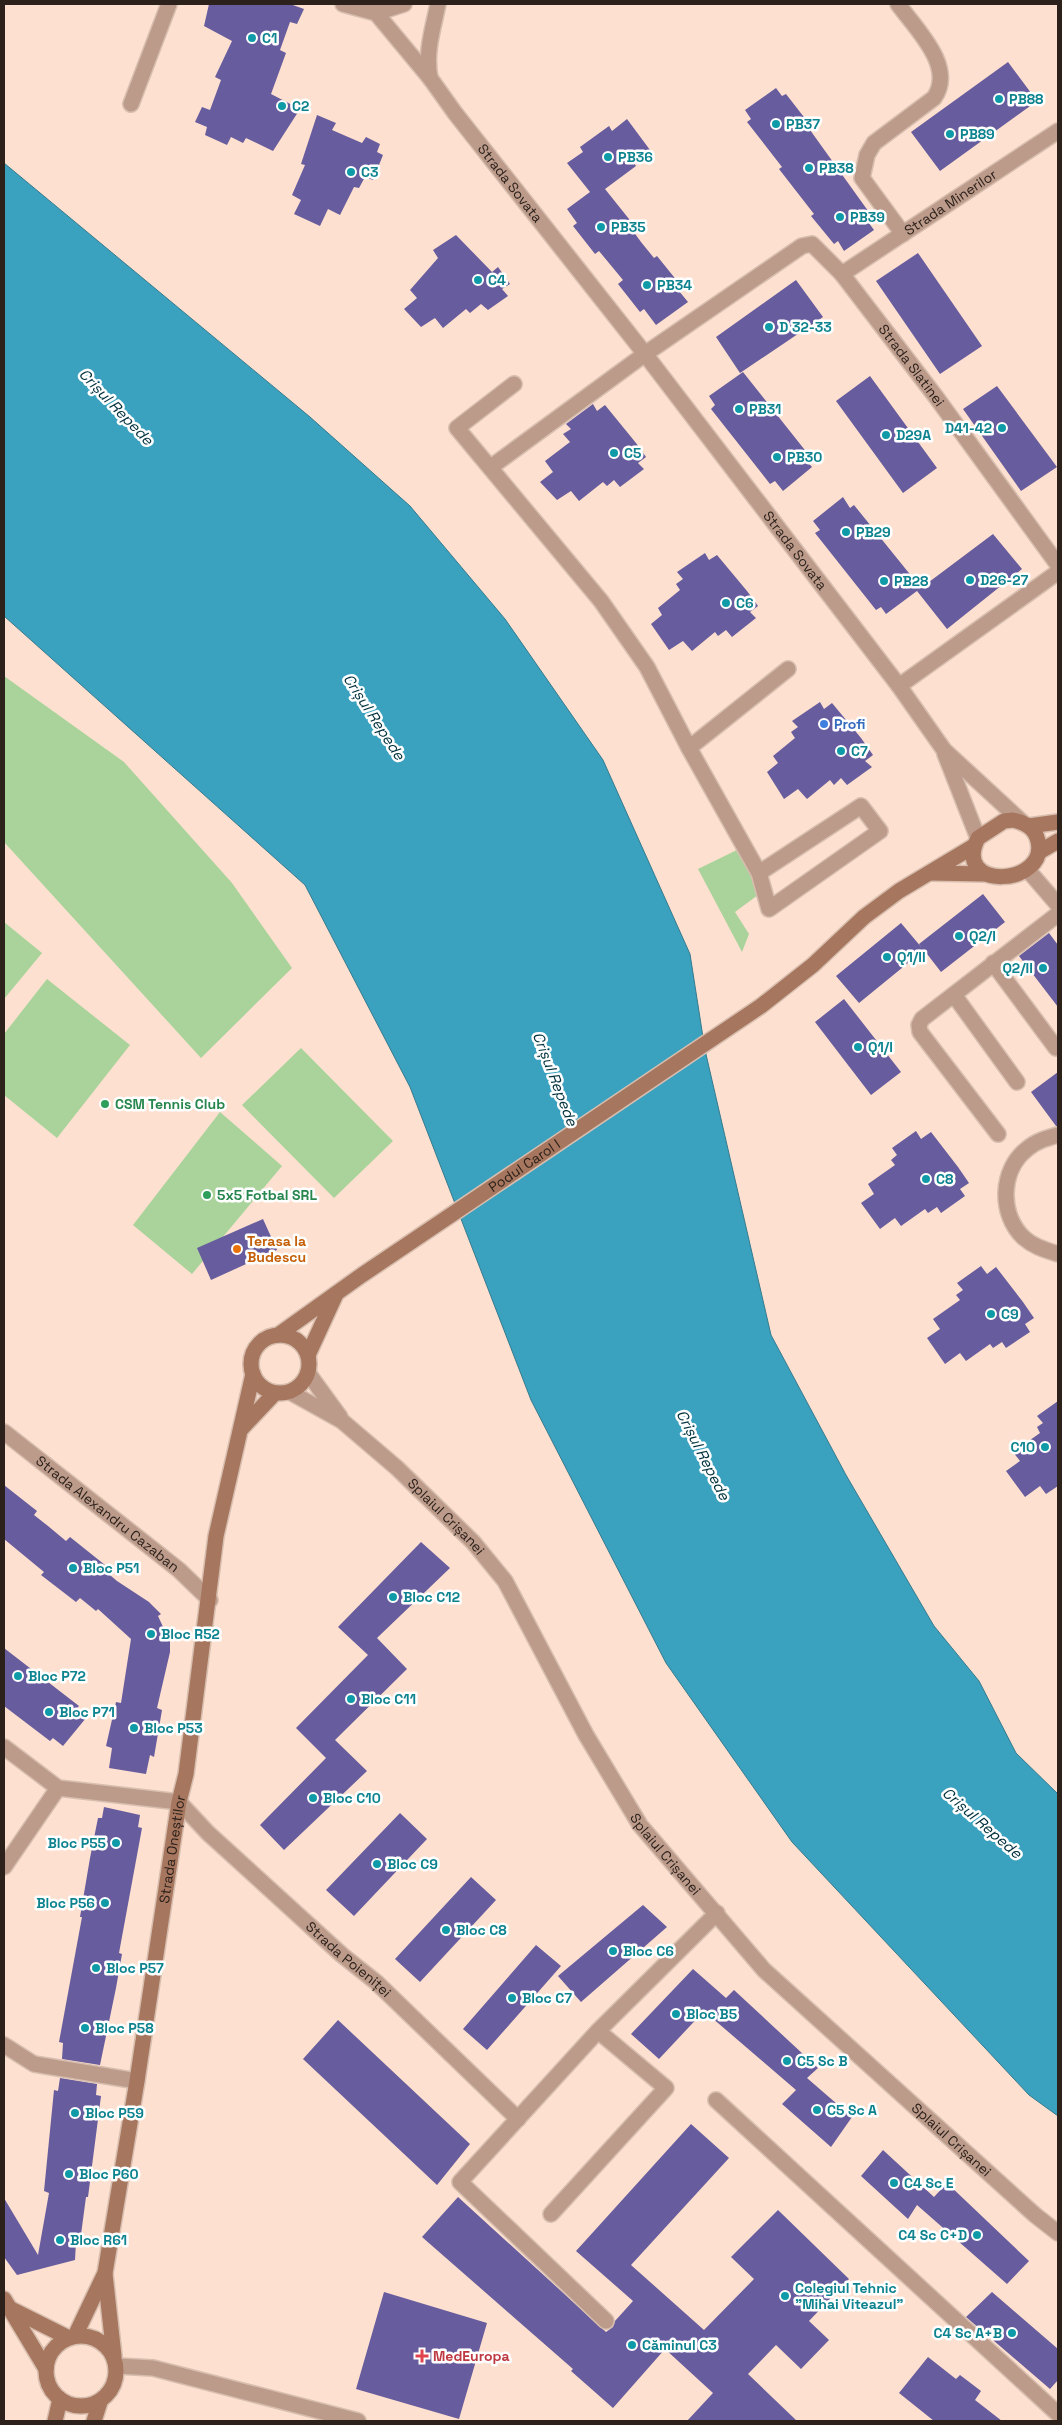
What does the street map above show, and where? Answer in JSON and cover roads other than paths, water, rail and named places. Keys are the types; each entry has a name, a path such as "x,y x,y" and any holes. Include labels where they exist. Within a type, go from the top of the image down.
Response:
{"street":[{"path":"131,104 169,4"},
{"path":"343,4 376,14 404,4"},
{"path":"430,78 427,62 428,50 438,4"},
{"path":"898,4 938,61 942,76 940,90 934,98 874,143 864,167 862,178 903,234"},
{"name":"Strada Sovata","path":"376,14 430,78 455,113 646,354 898,686 944,750 1025,824"},
{"name":"Strada Minerilor","path":"842,274 1058,131"},
{"name":"Strada Slatinei","path":"646,354 802,246 812,244 842,274 936,397 1058,565"},
{"path":"491,467 646,354"},
{"path":"514,384 457,428 601,601 647,667 689,748 759,873 769,909 880,831 861,806 759,873"},
{"path":"898,686 1058,572"},
{"path":"689,748 788,669"},
{"name":"Strada Sovata","path":"944,750 976,842"},
{"path":"986,874 975,862 976,842 1004,821 1025,824 1058,822"},
{"path":"1025,824 1038,838 1039,852"},
{"path":"930,873 986,874 1000,878 1027,869 1039,852 1058,841"},
{"name":"Podul Carol I","path":"278,1335 337,1292 761,1006 813,965 864,917 899,891 976,842"},
{"path":"1027,869 1058,905"},
{"path":"998,1134 920,1032 919,1025 922,1019 1058,914"},
{"path":"994,963 1056,1048"},
{"path":"954,995 1017,1082"},
{"path":"1058,1135 1042,1139 1026,1149 1013,1165 1006,1183 1006,1203 1012,1221 1024,1237 1040,1249 1058,1254"},
{"path":"308,1355 298,1340 278,1335 268,1338 256,1347 252,1356 253,1374 258,1383 283,1392 303,1382 308,1373 308,1355 337,1292"},
{"name":"Splaiul Crișanei","path":"308,1373 342,1421 397,1468 473,1542 505,1581 586,1735 640,1825 764,1970 1035,2215 1058,2233"},
{"name":"Strada Oneștilor","path":"115,2361 105,2273 137,2081 178,1802 186,1774 210,1600 216,1536 253,1374"},
{"name":"Strada Oneștilor","path":"242,1428 283,1392"},
{"name":"Splaiul Crișanei","path":"283,1392 342,1421"},
{"name":"Strada Alexandru Cazaban","path":"4,1432 179,1570 210,1600"},
{"path":"4,1747 58,1788 178,1802"},
{"path":"4,1867 58,1788"},
{"name":"Strada Poieniței","path":"178,1802 208,1833 342,1955 376,1982 518,2120"},
{"path":"606,2321 460,2182 598,2031 717,1913"},
{"path":"551,2214 666,2088 598,2031"},
{"path":"4,2045 34,2064 137,2081"},
{"path":"716,2100 1058,2414"},
{"name":"Strada Oneștilor","path":"72,2337 105,2273"},
{"path":"8,2304 72,2337 98,2340 115,2361 153,2368 358,2421"},
{"path":"8,2304 46,2369"},
{"path":"72,2337 52,2352 46,2369 47,2381 52,2391 69,2405 80,2407 100,2402"},
{"path":"94,2421 100,2402 114,2386 115,2361"},
{"path":"55,2421 60,2399"}],"water":[{"name":"Crișul Repede","path":"4,163 310,417 410,506 505,619 603,760 690,954 705,1050 771,1335 846,1475 934,1626 979,1681 1016,1753 1058,1794 1058,2116 1029,2095 792,1842 666,1663 531,1400 410,1087 305,885 4,616"}],"place":[{"name":"C1","path":"252,38"},
{"name":"PB88","path":"999,99"},
{"name":"C2","path":"282,106"},
{"name":"PB37","path":"776,124"},
{"name":"PB89","path":"950,134"},
{"name":"PB36","path":"608,157"},
{"name":"PB38","path":"809,168"},
{"name":"C3","path":"351,172"},
{"name":"PB39","path":"840,217"},
{"name":"PB35","path":"601,227"},
{"name":"C4","path":"478,280"},
{"name":"PB34","path":"647,285"},
{"name":"D 32-33","path":"769,327"},
{"name":"PB31","path":"739,409"},
{"name":"D41-42","path":"1002,428"},
{"name":"D29A","path":"886,435"},
{"name":"C5","path":"614,453"},
{"name":"PB30","path":"777,457"},
{"name":"PB29","path":"846,532"},
{"name":"D26-27","path":"970,580"},
{"name":"PB28","path":"884,581"},
{"name":"C6","path":"726,603"},
{"name":"Profi","path":"824,724"},
{"name":"C7","path":"841,751"},
{"name":"Q2/I","path":"959,936"},
{"name":"Q1/II","path":"887,957"},
{"name":"Q2/II","path":"1043,968"},
{"name":"Q1/I","path":"858,1047"},
{"name":"CSM Tennis Club","path":"105,1104"},
{"name":"C8","path":"926,1179"},
{"name":"5x5 Fotbal SRL","path":"207,1195"},
{"name":"Terasa la Budescu","path":"237,1249"},
{"name":"C9","path":"991,1314"},
{"name":"C10","path":"1045,1447"},
{"name":"Bloc P51","path":"73,1568"},
{"name":"Bloc C12","path":"393,1597"},
{"name":"Bloc R52","path":"151,1634"},
{"name":"Bloc P72","path":"18,1676"},
{"name":"Bloc C11","path":"351,1699"},
{"name":"Bloc P71","path":"49,1712"},
{"name":"Bloc P53","path":"134,1728"},
{"name":"Bloc C10","path":"313,1798"},
{"name":"Bloc P55","path":"116,1843"},
{"name":"Bloc C9","path":"377,1864"},
{"name":"Bloc P56","path":"105,1903"},
{"name":"Bloc C8","path":"446,1930"},
{"name":"Bloc C6","path":"613,1951"},
{"name":"Bloc P57","path":"96,1968"},
{"name":"Bloc C7","path":"512,1998"},
{"name":"Bloc B5","path":"676,2014"},
{"name":"Bloc P58","path":"85,2028"},
{"name":"C5 Sc B","path":"787,2061"},
{"name":"C5 Sc A","path":"817,2110"},
{"name":"Bloc P59","path":"75,2113"},
{"name":"Bloc P60","path":"69,2174"},
{"name":"C4 Sc E","path":"894,2183"},
{"name":"C4 Sc C+D","path":"977,2235"},
{"name":"Bloc R61","path":"60,2240"},
{"name":"Colegiul Tehnic \"Mihai Viteazul\"","path":"785,2296"},
{"name":"C4 Sc A+B","path":"1012,2333"},
{"name":"Căminul C3","path":"632,2345"},
{"name":"MedEuropa","path":"422,2356"}]}
